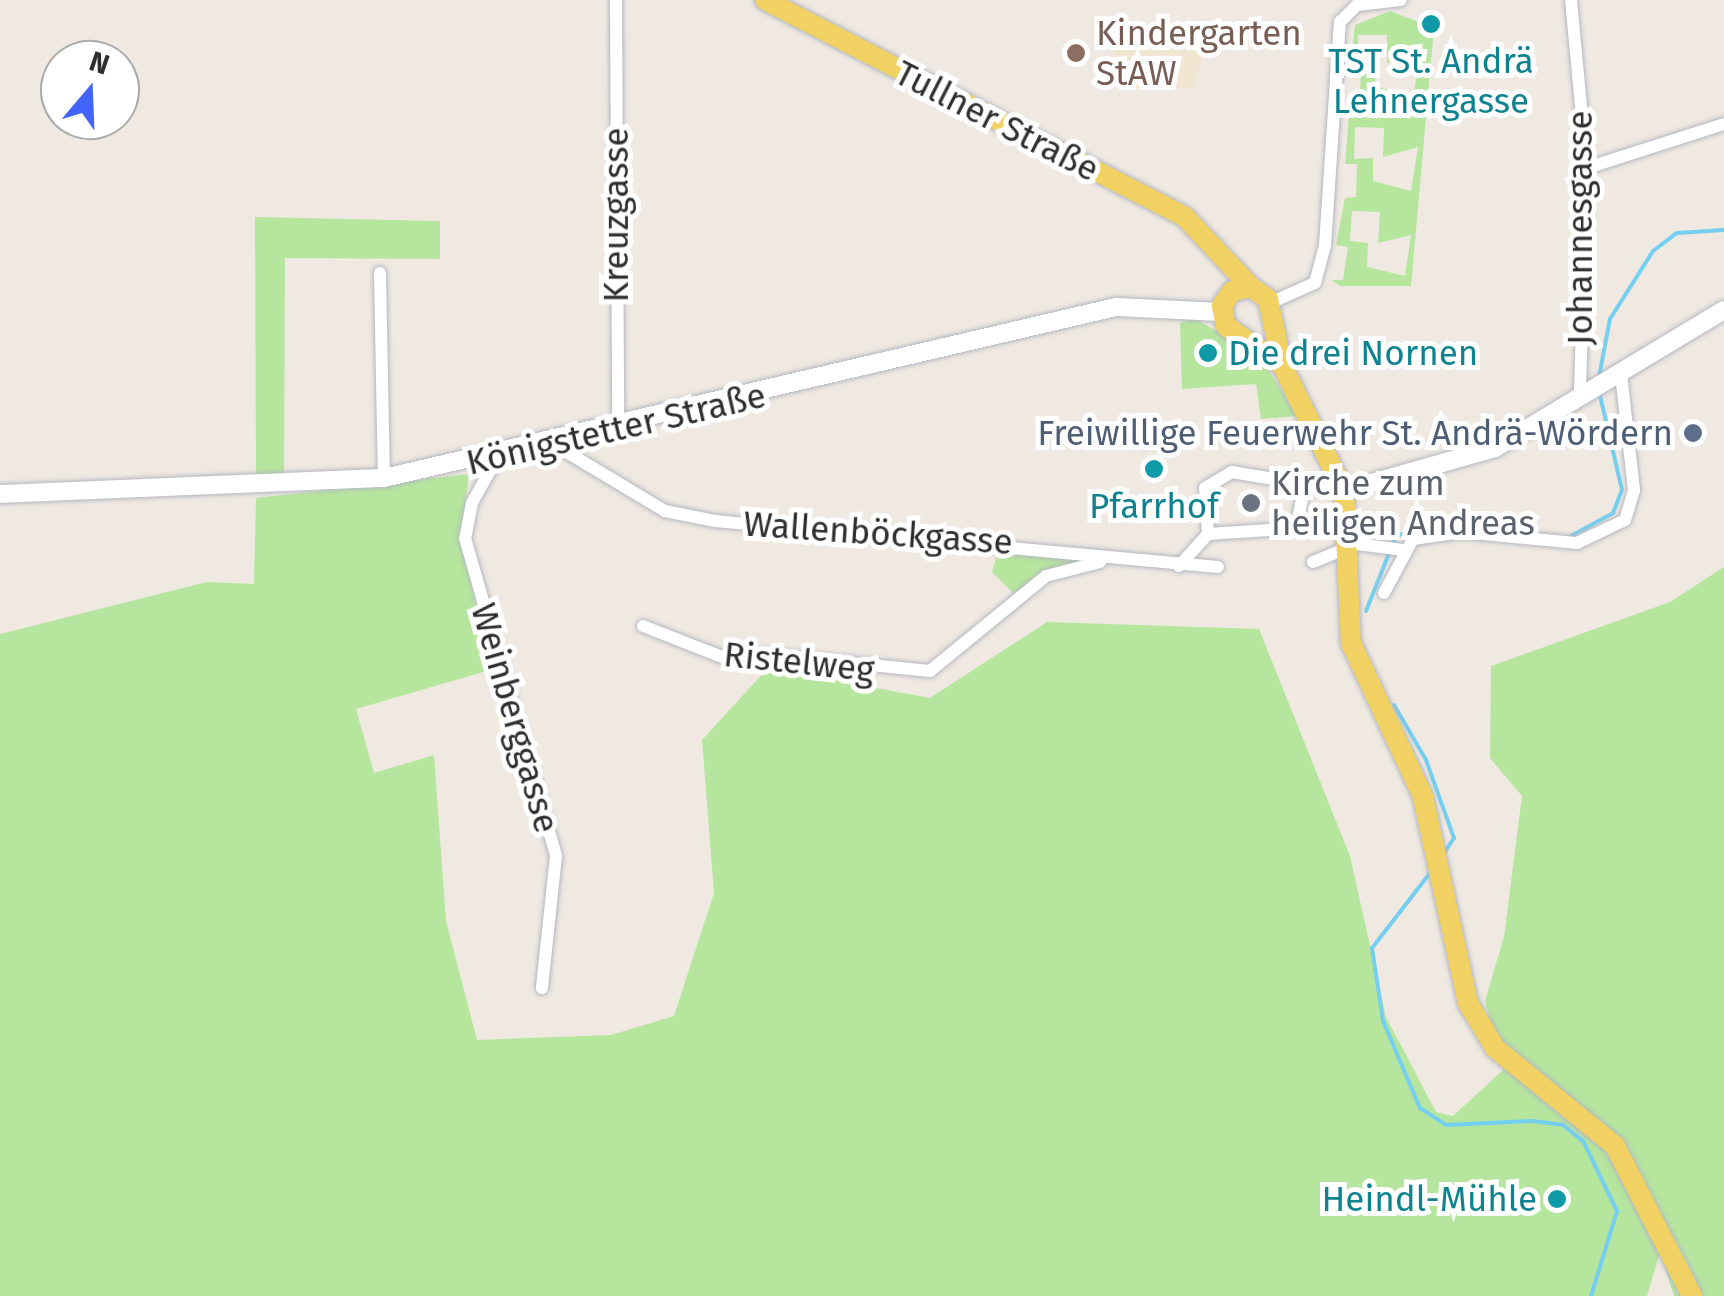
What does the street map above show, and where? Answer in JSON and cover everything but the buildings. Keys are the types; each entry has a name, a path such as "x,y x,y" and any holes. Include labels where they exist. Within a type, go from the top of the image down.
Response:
{"main road":[{"name":"Tullner Straße","path":"765,0 1184,216 1222,252 1270,313"},
{"path":"1222,252 1224,304 1246,336 1282,365"},
{"path":"1224,304 1251,287"},
{"name":"Königstetter Straße","path":"0,494 384,478 554,445 1116,307 1224,304"},
{"path":"1344,491 1495,448 1724,310"},
{"path":"1246,336 1270,313"},
{"path":"1270,313 1282,365 1344,491 1351,643 1437,843 1461,980 1480,1026 1515,1066 1584,1113 1634,1176 1692,1296"}],"street":[{"name":"Kreuzgasse","path":"616,0 618,430"},
{"path":"1270,313 1314,283 1326,246 1342,0"},
{"path":"1340,22 1356,5 1401,0"},
{"name":"Johannesgasse","path":"1571,0 1587,168 1585,394"},
{"path":"1587,168 1724,124"},
{"path":"380,273 384,478"},
{"path":"1314,562 1348,548 1377,544 1399,549 1440,532 1552,544 1613,531 1634,490 1620,376"},
{"name":"Wallenböckgasse","path":"554,445 569,462 665,511 787,529 1051,545 1102,562 1218,567"},
{"name":"Weinberggasse","path":"497,458 465,538 556,856 542,988"},
{"path":"1180,566 1208,534 1206,488 1232,472 1304,488 1344,491"},
{"path":"1208,534 1286,530 1297,523 1304,488"},
{"path":"1384,593 1401,576 1399,549"},
{"name":"Ristelweg","path":"643,626 735,662 760,654 930,671 1046,576 1102,562"}],"shaded area":[{"path":"1162,21 1205,51 1194,89 1121,87 1114,48 1103,49 1100,36"}],"green space":[{"path":"1390,11 1434,28 1411,286 1340,286 1331,280 1343,280 1348,247 1336,245 1345,198 1356,197 1357,164 1345,164 1349,115 1359,115 1361,71 1350,70 1355,25","holes":["1358,35 1387,35 1387,63 1420,56 1413,97 1375,86 1376,62 1358,61","1355,127 1384,128 1383,157 1418,147 1411,191 1373,181 1373,158 1354,159","1352,211 1380,212 1378,243 1411,235 1405,276 1367,267 1368,243 1350,241"]},
{"path":"255,217 440,221 440,259 285,258 284,476 256,476"},
{"path":"1194,318 1260,357 1298,416 1261,419 1256,384 1182,389 1180,323"},
{"path":"469,474 461,538 490,670 356,709 374,773 434,755 446,921 477,1040 611,1035 674,1016 714,893 702,740 768,668 930,698 1047,622 1259,629 1350,856 1386,1017 1436,1112 1453,1116 1503,1070 1485,1001 1504,937 1522,796 1490,758 1491,666 1670,602 1724,567 1724,1296 1674,1296 1660,1252 1647,1296 0,1296 0,634 207,582 254,584 256,498"},
{"path":"999,548 1085,561 1013,593 992,572"}],"waterway":[{"path":"1599,377 1610,319 1653,251 1677,233 1724,230"},
{"path":"1571,536 1613,513 1622,490 1599,391"},
{"path":"1366,611 1396,536 1445,523 1517,531"},
{"path":"1394,705 1426,760 1454,838 1444,853"},
{"path":"1430,873 1372,948 1383,1021 1420,1108 1446,1125 1532,1121 1563,1125 1583,1141 1617,1211 1591,1296"}],"place":[{"name":"TST St. Andrä Lehnergasse","path":"1431,24"},
{"name":"Kindergarten StAW","path":"1076,53"},
{"name":"Die drei Nornen","path":"1208,353"},
{"name":"Freiwillige Feuerwehr St. Andrä-Wördern","path":"1693,433"},
{"name":"Pfarrhof","path":"1154,469"},
{"name":"Kirche zum heiligen Andreas","path":"1251,503"},
{"name":"Heindl-Mühle","path":"1557,1199"}]}
